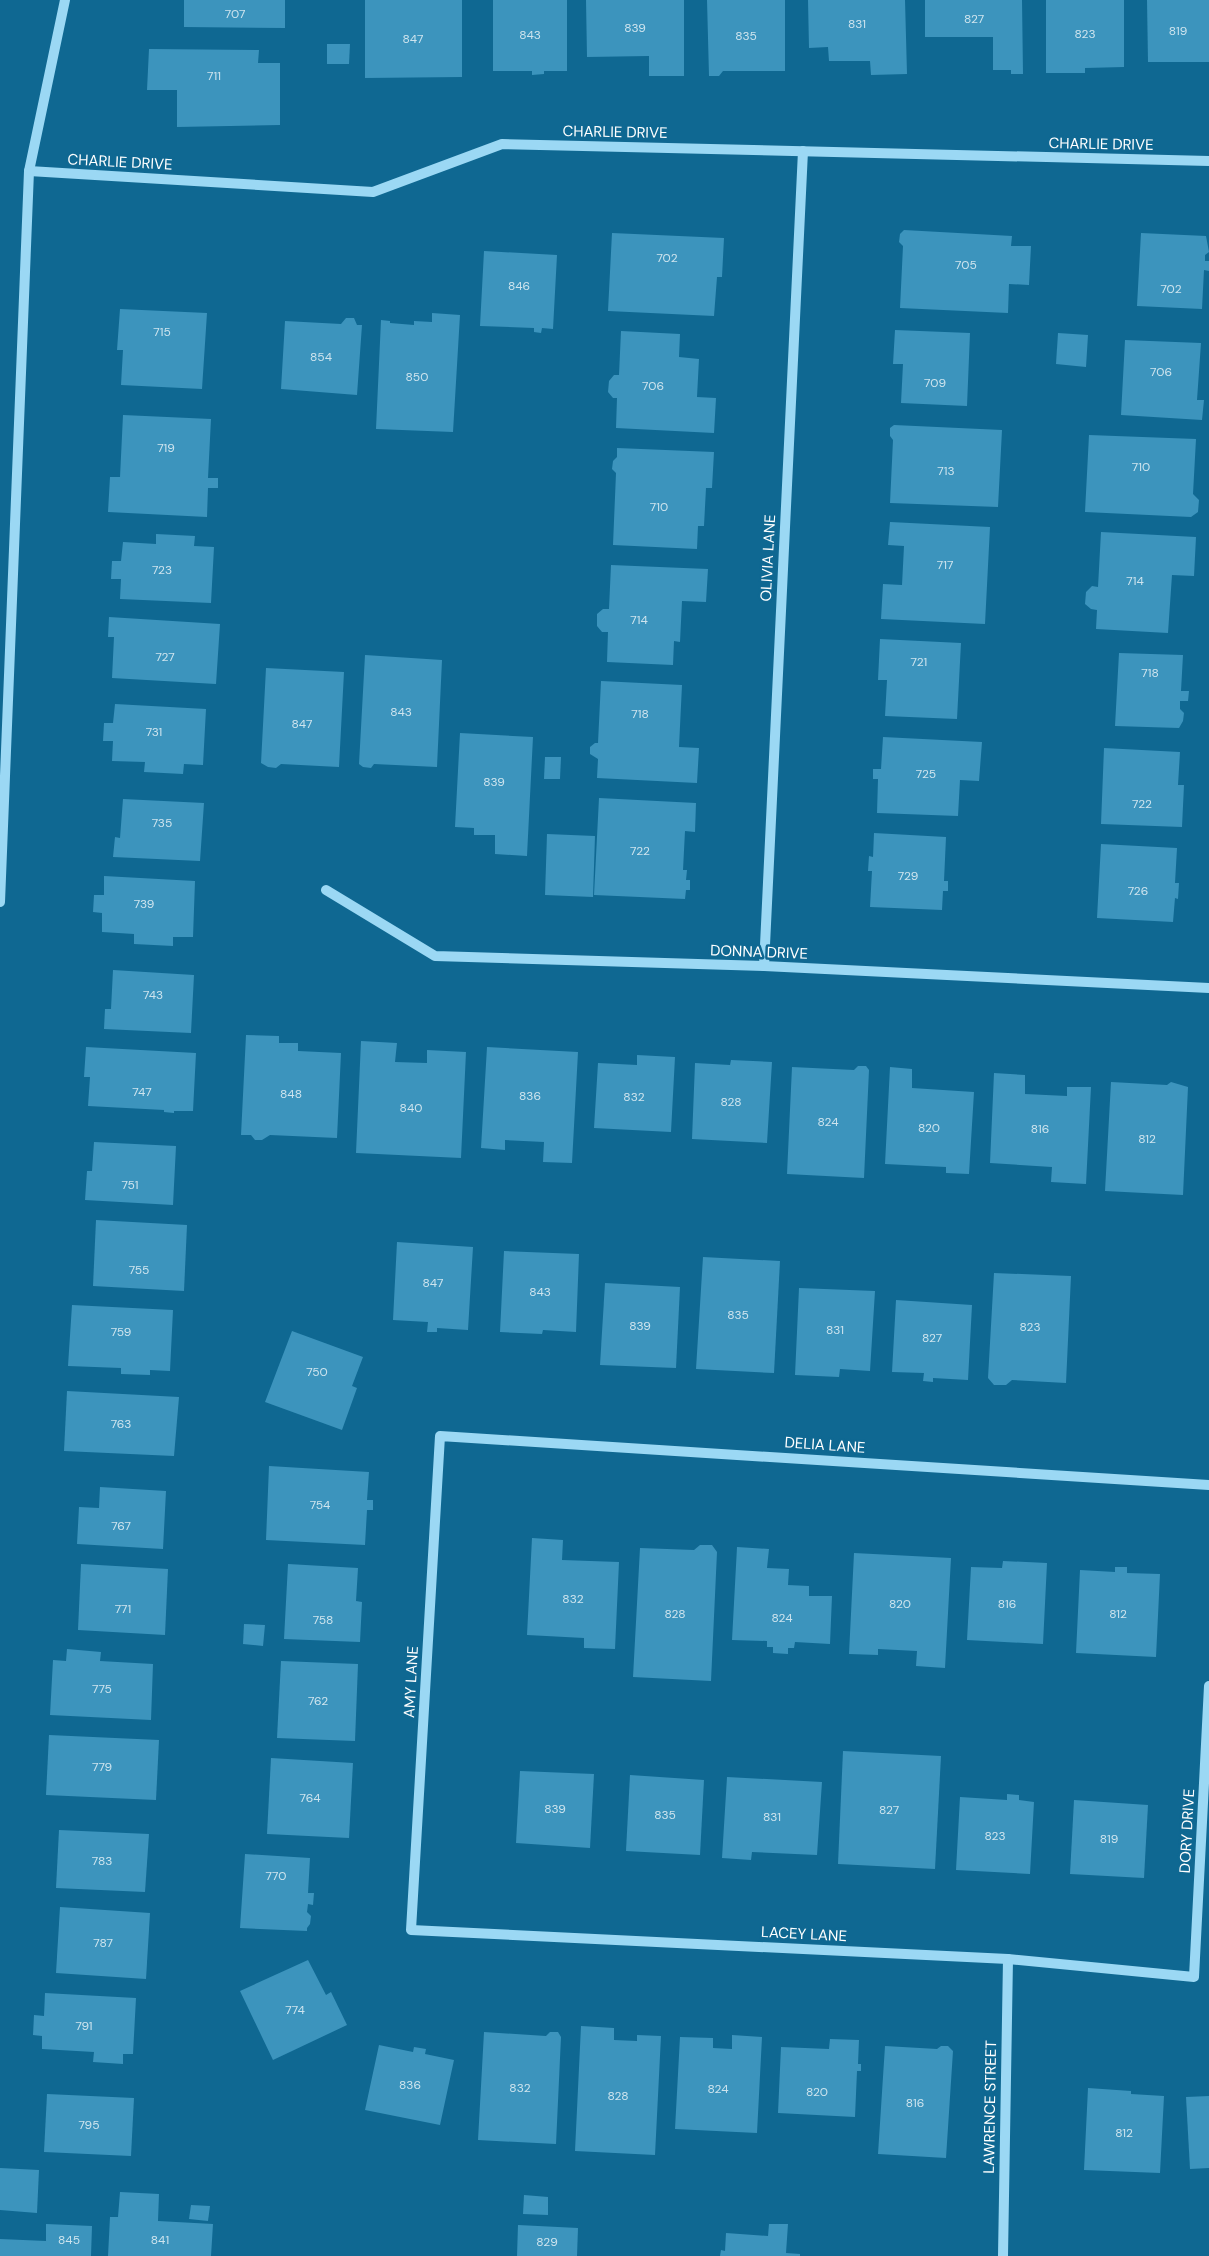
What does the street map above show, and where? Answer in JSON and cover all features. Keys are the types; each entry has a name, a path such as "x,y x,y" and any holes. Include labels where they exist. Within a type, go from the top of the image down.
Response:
{"street":[{"path":"0,902 29,171 65,0"},
{"name":"CHARLIE DRIVE","path":"29,171 373,192 502,144 1209,162"},
{"name":"OLIVIA LANE","path":"764,966 803,151"},
{"name":"DONNA DRIVE","path":"326,890 435,956 764,966 1209,988"},
{"name":"DELIA LANE","path":"440,1436 1209,1485"},
{"name":"AMY LANE","path":"411,1930 440,1436"},
{"name":"DORY DRIVE","path":"1194,1977 1209,1686"},
{"name":"LACEY LANE","path":"411,1930 1008,1959 1194,1977"},
{"name":"LAWRENCE STREET","path":"1003,2256 1008,1959"}],"building":[{"path":"184,0 285,0 285,28 184,27"},
{"path":"365,0 462,0 462,77 365,78"},
{"path":"493,0 567,0 567,71 544,71 544,74 532,75 532,71 493,71"},
{"path":"586,0 684,0 684,76 649,76 649,56 587,57"},
{"path":"707,0 785,0 785,71 723,71 719,76 709,76"},
{"path":"808,0 905,0 907,74 871,75 870,61 829,61 828,47 809,48"},
{"path":"925,0 1022,0 1023,74 1011,74 1011,70 993,70 993,37 925,37"},
{"path":"1046,0 1124,0 1124,67 1085,68 1085,73 1046,73"},
{"path":"1147,0 1209,0 1209,62 1148,62"},
{"path":"327,44 350,44 349,64 327,64"},
{"path":"149,49 259,50 258,63 280,63 280,125 177,127 177,90 147,90"},
{"path":"904,230 1012,236 1011,246 1031,246 1029,285 1009,284 1008,313 900,308 903,246 899,242 900,234"},
{"path":"612,233 724,238 722,277 717,277 714,316 608,311"},
{"path":"1141,233 1206,236 1209,252 1205,255 1205,261 1209,261 1209,271 1204,270 1202,309 1137,306"},
{"path":"484,251 557,255 553,329 542,328 541,333 534,332 534,328 480,326"},
{"path":"120,309 207,313 202,389 121,385 123,350 117,350"},
{"path":"432,313 460,315 453,432 376,429 381,320 414,325 414,321 432,322"},
{"path":"346,318 354,318 357,325 362,325 357,395 281,389 285,321 341,324"},
{"path":"895,330 970,333 967,406 901,403 903,364 893,364"},
{"path":"621,331 680,334 679,357 699,359 697,397 716,398 714,433 616,428 617,398 613,398 608,392 609,381 614,375 619,375"},
{"path":"1058,333 1088,335 1086,367 1056,364"},
{"path":"1125,340 1201,343 1197,400 1204,400 1202,420 1121,415"},
{"path":"123,415 211,419 208,478 218,478 218,488 208,488 207,517 108,512 110,477 120,477"},
{"path":"894,425 1002,430 998,507 890,503 893,440 890,436 890,428"},
{"path":"1089,435 1196,439 1193,494 1199,500 1198,512 1191,517 1085,512"},
{"path":"617,448 714,452 712,488 706,488 704,526 698,526 697,549 613,545 616,473 612,469 613,461 617,457"},
{"path":"890,522 990,527 985,624 881,619 883,584 902,585 904,546 888,545"},
{"path":"1101,532 1196,537 1194,576 1172,575 1168,633 1096,629 1097,610 1085,604 1086,592 1092,586 1098,587"},
{"path":"156,534 195,536 194,546 214,547 211,603 120,599 121,579 111,579 112,561 121,561 123,542 156,544"},
{"path":"611,565 708,569 706,602 682,601 680,642 674,641 673,665 607,662 608,632 602,632 597,626 597,614 603,609 609,609"},
{"path":"109,617 220,624 216,684 112,678 114,637 108,637"},
{"path":"880,639 961,643 957,719 885,716 887,680 878,680"},
{"path":"1119,653 1183,655 1181,691 1189,691 1188,701 1180,701 1180,709 1184,713 1179,728 1115,726"},
{"path":"365,655 442,660 437,767 374,764 371,768 359,764"},
{"path":"266,668 344,672 339,767 281,764 276,768 261,763"},
{"path":"601,681 682,685 679,747 699,748 697,783 597,778 598,759 590,754 590,747 598,743"},
{"path":"115,704 206,709 203,765 184,764 183,774 144,772 145,762 112,761 113,741 103,741 104,723 113,723"},
{"path":"460,733 533,737 527,856 495,854 495,835 474,835 474,828 455,827"},
{"path":"883,737 982,742 979,781 960,780 958,816 877,813 878,779 873,779 873,769 881,769"},
{"path":"1104,748 1180,752 1178,785 1184,785 1182,827 1101,824"},
{"path":"545,757 561,757 560,779 544,779"},
{"path":"599,798 696,803 695,832 685,831 683,870 687,870 686,880 690,880 690,890 686,890 685,899 594,895"},
{"path":"123,799 204,803 200,861 113,857 115,837 120,838"},
{"path":"874,833 946,837 944,881 948,881 948,891 943,891 942,910 870,907 872,871 868,871 869,856 873,857"},
{"path":"547,834 595,836 593,897 545,895"},
{"path":"1101,844 1177,848 1175,883 1179,883 1173,922 1097,918"},
{"path":"104,876 195,881 193,937 173,937 173,946 134,944 134,934 102,932 102,913 93,912 94,895 104,895"},
{"path":"113,970 194,975 191,1033 104,1029 105,1009 111,1009"},
{"path":"246,1035 279,1036 279,1043 298,1043 298,1051 341,1053 337,1138 270,1135 262,1140 255,1140 251,1135 241,1135"},
{"path":"361,1041 397,1043 395,1062 427,1063 427,1050 466,1052 461,1158 356,1153"},
{"path":"86,1047 196,1053 193,1111 174,1111 174,1113 164,1112 164,1110 88,1106 90,1077 84,1077"},
{"path":"487,1047 578,1052 572,1163 543,1162 544,1142 505,1140 505,1150 481,1148"},
{"path":"637,1055 675,1057 671,1132 594,1128 598,1063 637,1065"},
{"path":"731,1060 772,1062 767,1143 692,1139 695,1063 730,1065"},
{"path":"858,1066 866,1066 869,1070 864,1178 787,1174 792,1067 854,1070"},
{"path":"890,1067 912,1069 912,1088 974,1092 969,1174 946,1173 946,1167 885,1164"},
{"path":"994,1073 1025,1075 1025,1094 1067,1096 1067,1087 1091,1087 1086,1184 1051,1182 1052,1167 990,1163"},
{"path":"1111,1082 1167,1085 1171,1082 1188,1087 1183,1195 1105,1191"},
{"path":"94,1142 176,1146 173,1205 85,1200 87,1171 92,1171"},
{"path":"96,1220 187,1225 184,1291 93,1286"},
{"path":"397,1242 473,1247 468,1330 437,1328 437,1332 427,1332 428,1322 393,1320"},
{"path":"504,1251 579,1254 576,1332 543,1330 542,1334 500,1332"},
{"path":"703,1257 780,1261 774,1373 696,1369"},
{"path":"994,1273 1071,1276 1066,1383 1012,1380 1006,1385 994,1385 988,1378"},
{"path":"605,1283 680,1287 676,1368 600,1365"},
{"path":"799,1288 875,1291 870,1371 840,1369 839,1377 795,1375"},
{"path":"896,1300 972,1305 968,1380 933,1378 933,1382 923,1381 924,1373 892,1372"},
{"path":"72,1305 173,1310 170,1371 150,1370 150,1375 121,1374 121,1368 68,1366"},
{"path":"292,1331 363,1357 352,1386 357,1388 342,1430 265,1402"},
{"path":"67,1391 179,1397 174,1456 64,1451"},
{"path":"269,1466 369,1472 367,1500 373,1500 373,1510 367,1510 365,1545 266,1540"},
{"path":"100,1487 166,1491 163,1549 77,1544 79,1507 99,1508"},
{"path":"532,1538 563,1540 562,1560 619,1562 615,1649 584,1648 584,1638 527,1635"},
{"path":"700,1545 712,1545 717,1552 711,1681 633,1677 640,1548 694,1550"},
{"path":"737,1547 769,1549 767,1568 789,1569 788,1585 809,1586 809,1596 832,1596 830,1644 795,1642 794,1648 788,1648 788,1654 773,1653 773,1647 767,1647 767,1641 732,1640"},
{"path":"854,1553 951,1558 945,1668 916,1666 917,1651 878,1649 878,1655 849,1654"},
{"path":"1003,1561 1047,1563 1043,1644 967,1640 971,1567 1002,1568"},
{"path":"81,1564 168,1569 165,1635 78,1630"},
{"path":"288,1564 358,1568 356,1601 362,1602 360,1642 284,1639"},
{"path":"1115,1567 1127,1567 1127,1573 1160,1574 1156,1657 1076,1653 1080,1570 1115,1572"},
{"path":"244,1624 265,1625 263,1646 243,1644"},
{"path":"67,1649 101,1652 100,1661 153,1664 151,1720 50,1715 53,1660 66,1661"},
{"path":"281,1661 358,1664 355,1741 277,1738"},
{"path":"49,1735 159,1740 156,1800 46,1795"},
{"path":"843,1751 941,1756 935,1869 838,1864"},
{"path":"271,1758 353,1763 349,1838 267,1834"},
{"path":"520,1771 594,1774 590,1848 516,1843"},
{"path":"630,1775 704,1780 700,1855 626,1851"},
{"path":"727,1777 822,1782 817,1855 752,1852 751,1860 722,1858"},
{"path":"1007,1794 1019,1795 1019,1800 1034,1802 1030,1874 956,1870 960,1797 1007,1800"},
{"path":"1074,1800 1148,1805 1144,1878 1070,1874"},
{"path":"59,1830 149,1834 145,1892 56,1888"},
{"path":"245,1854 310,1858 308,1893 314,1893 313,1905 308,1904 307,1912 311,1916 307,1931 240,1928"},
{"path":"60,1907 150,1913 146,1979 56,1973"},
{"path":"308,1960 326,1995 331,1992 347,2025 273,2060 240,1991"},
{"path":"45,1993 136,1998 133,2054 123,2054 123,2064 93,2062 94,2052 42,2049 42,2036 33,2035 34,2015 44,2016"},
{"path":"581,2026 614,2028 614,2040 637,2041 637,2035 661,2036 655,2155 575,2151"},
{"path":"484,2032 546,2036 550,2032 558,2032 561,2037 556,2144 478,2140"},
{"path":"732,2035 762,2037 757,2133 675,2129 680,2037 713,2038 713,2048 732,2049"},
{"path":"830,2039 859,2040 858,2064 861,2064 861,2071 857,2071 855,2117 778,2113 781,2047 829,2049"},
{"path":"379,2045 413,2052 414,2047 426,2049 425,2054 454,2060 440,2125 365,2110"},
{"path":"885,2046 937,2049 941,2046 948,2046 953,2051 946,2158 878,2154"},
{"path":"1088,2088 1164,2096 1160,2173 1084,2170"},
{"path":"47,2094 134,2098 131,2156 44,2152"},
{"path":"1209,2096 1209,2168 1190,2169 1186,2097"},
{"path":"0,2168 39,2170 37,2213 0,2210"},
{"path":"120,2192 159,2194 158,2221 213,2224 211,2256 108,2256 110,2217 118,2217"},
{"path":"524,2195 548,2197 548,2215 523,2214"},
{"path":"191,2205 210,2206 208,2221 189,2219"},
{"path":"46,2224 92,2226 91,2256 0,2256 0,2239 46,2241"},
{"path":"769,2224 788,2224 786,2253 800,2254 800,2256 720,2256 721,2250 725,2251 726,2233 768,2236"},
{"path":"518,2225 578,2228 577,2256 517,2256"}]}
